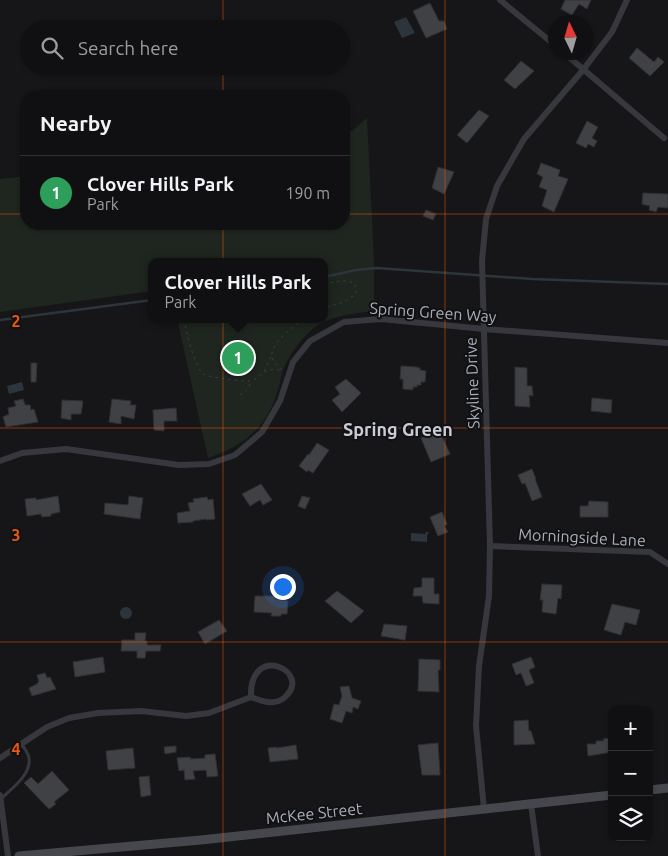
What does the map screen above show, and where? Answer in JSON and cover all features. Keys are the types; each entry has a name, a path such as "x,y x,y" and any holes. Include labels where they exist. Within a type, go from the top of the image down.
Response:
{"street":[{"path":"500,0 548,39"},
{"name":"Skyline Drive","path":"484,809 476,726 479,666 488,596 490,546 482,261 486,219 497,186 524,139 583,70 612,32 626,0"},
{"path":"572,60 664,138"},
{"name":"Spring Green Way","path":"0,461 22,453 66,449 178,465 209,464 236,455 262,432 280,401 293,362 310,341 344,322 381,318 484,329 668,343"},
{"name":"Morningside Lane","path":"490,546 650,552 668,564"},
{"path":"0,758 47,727 69,718 98,713 141,711 186,716 209,713 251,697 267,702 275,702 287,695 292,686 288,672 278,666 264,666 255,676 251,697"},
{"path":"653,790 668,788"},
{"name":"McKee Street","path":"19,856 201,840 608,795"},
{"path":"0,797 8,856"},
{"path":"531,804 538,856"}],"lane":[{"path":"0,797 21,780 27,771 30,760 21,743"}],"path":[{"path":"328,283 350,281 355,284 356,290 356,294 351,298 328,307"},
{"path":"184,323 189,343 202,374 212,378 250,381 259,378 264,372 278,341 298,323"},
{"path":"264,372 271,369 282,370 272,356"},
{"path":"240,395 247,390 250,381"}],"shaded area":[{"path":"406,17 415,33 402,38 394,22"},
{"path":"367,118 374,260 374,311 328,320 328,258 148,258 148,292 0,312 0,179 20,177 20,230 350,230 350,131"},
{"path":"178,323 321,323 310,331 291,354 282,373 275,399 257,429 249,437 230,449 208,458"},
{"path":"22,382 24,390 9,394 7,386"},
{"path":"426,532 429,533 427,535 427,542 411,541 411,533 425,534"},
{"path":"128,607 131,608 131,618 124,619 121,618 120,611 121,608"}],"building":[{"path":"565,0 591,0 587,9 579,4 572,15 561,9"},
{"path":"430,3 439,21 444,21 447,29 426,38 413,11"},
{"path":"637,48 654,62 658,57 664,62 650,76 629,58"},
{"path":"521,61 534,71 515,89 504,80"},
{"path":"479,110 489,116 467,143 457,135"},
{"path":"587,121 598,127 592,138 597,141 594,147 588,144 586,148 576,143"},
{"path":"541,163 560,170 558,176 568,179 554,212 542,206 547,190 539,187 543,177 537,174"},
{"path":"438,167 454,172 444,194 432,188"},
{"path":"643,193 668,194 668,208 658,207 656,212 649,210 650,206 642,204"},
{"path":"426,210 436,214 433,220 423,216"},
{"path":"31,363 37,363 36,382 31,382"},
{"path":"401,366 416,367 426,371 425,382 421,382 421,385 417,385 417,387 413,387 413,390 403,389 403,379 400,379"},
{"path":"515,367 527,368 527,386 532,386 533,396 529,395 530,407 515,406"},
{"path":"346,379 361,393 342,412 332,400 340,394 335,387"},
{"path":"592,398 612,400 611,413 591,411"},
{"path":"23,399 25,405 30,405 31,410 34,409 38,422 6,427 3,417 9,414 8,408 16,406 14,401"},
{"path":"112,399 131,401 130,405 136,405 134,419 121,416 121,424 109,422"},
{"path":"62,400 83,401 81,414 71,414 71,420 61,418"},
{"path":"176,408 177,421 164,421 164,431 154,430 153,410"},
{"path":"439,430 450,454 431,462 421,438"},
{"path":"317,443 329,450 313,473 308,470 307,472 299,466"},
{"path":"532,469 542,497 532,501 525,483 522,484 518,475"},
{"path":"261,484 272,500 263,505 260,500 250,506 242,494"},
{"path":"58,496 60,512 51,514 51,516 42,517 41,514 27,516 25,499 36,498 36,500"},
{"path":"129,496 143,498 140,519 104,514 105,503 128,505"},
{"path":"302,496 310,498 305,509 298,506"},
{"path":"207,497 208,500 213,499 215,519 178,523 177,513 190,511 188,503 194,502 193,499"},
{"path":"589,501 608,502 608,517 580,517 580,506 588,506"},
{"path":"442,512 447,524 444,526 448,532 438,536 430,517"},
{"path":"422,578 434,578 434,594 439,594 439,604 423,603 422,596 413,596 414,588 422,587"},
{"path":"542,584 562,585 561,599 558,598 556,614 542,612 543,600 540,600"},
{"path":"337,591 364,611 351,623 325,601"},
{"path":"255,596 275,596 275,599 288,601 287,614 271,616 272,613 254,612"},
{"path":"612,604 640,610 636,625 625,622 621,635 604,630"},
{"path":"219,620 227,631 205,644 198,632"},
{"path":"384,624 407,626 405,640 381,636"},
{"path":"135,633 146,633 145,641 147,641 147,645 161,645 160,651 146,651 145,658 137,658 137,651 121,651 122,640 135,640"},
{"path":"103,657 105,672 75,677 73,662"},
{"path":"531,657 535,667 529,670 534,683 526,686 521,673 516,675 512,664"},
{"path":"419,659 440,660 440,670 438,670 439,692 418,691"},
{"path":"45,673 47,678 50,677 56,689 32,696 29,688 39,682 37,675"},
{"path":"349,686 352,698 361,701 358,709 353,707 352,713 346,711 342,723 330,719 334,704 339,705 342,696 340,687"},
{"path":"528,720 529,731 531,731 535,744 514,745 514,721"},
{"path":"608,738 608,753 588,756 587,744 596,744 596,741 604,741 603,739"},
{"path":"438,743 440,775 422,775 418,745"},
{"path":"296,745 298,759 270,762 268,748"},
{"path":"176,746 176,752 165,754 164,747"},
{"path":"133,748 135,768 108,770 106,751"},
{"path":"215,754 218,776 207,777 206,770 193,771 195,779 185,780 184,770 179,771 177,758 205,758 205,755"},
{"path":"52,771 69,790 54,802 56,804 49,809 24,783 31,777 38,784"},
{"path":"149,776 151,795 141,797 139,777"}],"waterway":[{"path":"328,276 377,268 533,279 668,284"},
{"path":"0,320 148,301"}],"place":[{"name":"Clover Hills Park","path":"238,358"}],"district":[{"name":"Spring Green","path":"398,429"}]}
